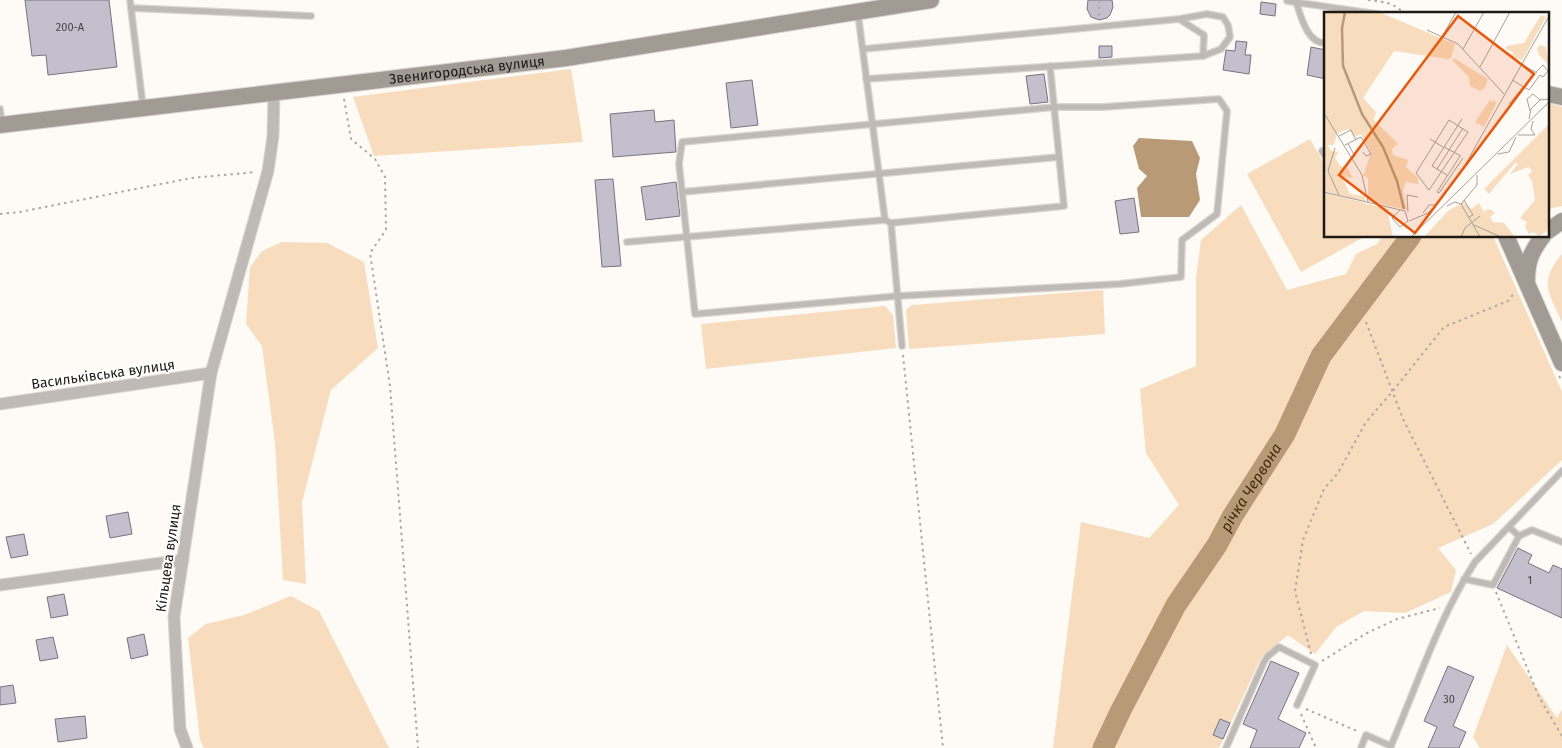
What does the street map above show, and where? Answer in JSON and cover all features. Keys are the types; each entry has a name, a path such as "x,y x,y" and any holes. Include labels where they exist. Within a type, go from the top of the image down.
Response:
{"street":[{"name":"Звенигородська вулиця","path":"1,120 274,93 566,58 932,0"},
{"name":"Кільцева вулиця","path":"187,748 180,728 174,617 211,373 268,171 273,136 274,93"},
{"path":"1550,229 1562,220"},
{"path":"1507,238 1524,285 1562,363"},
{"path":"1524,285 1527,264 1534,248 1542,238"},
{"name":"Васильківська вулиця","path":"0,404 211,373"},
{"path":"0,585 183,560"}],"lane":[{"path":"130,0 143,107"},
{"path":"1287,1 1364,12"},
{"path":"1296,2 1305,27 1312,38 1319,43 1324,43"},
{"path":"131,8 311,16"},
{"path":"857,12 885,220"},
{"path":"862,49 1179,19 1207,14 1223,18 1228,26 1230,37 1221,49 1203,56 866,79"},
{"path":"1179,19 1204,35 1203,56"},
{"path":"627,242 885,220 892,223 1064,206 1050,66"},
{"path":"1218,99 1228,111 1217,214 1182,240 1181,277 1120,284 898,296 695,314 679,164 682,142 1055,107 1103,107 1218,99"},
{"path":"682,192 1060,157"},
{"path":"892,223 902,346"},
{"path":"1360,748 1366,735 1391,747 1449,606 1464,579 1475,562 1562,471"},
{"path":"1509,527 1519,536"},
{"path":"1464,579 1493,586 1519,536 1532,530 1562,542"},
{"path":"1226,748 1264,662 1279,647 1285,648 1315,665 1297,705"}],"path":[{"path":"1099,0 1099,26"},
{"path":"1368,0 1392,3 1403,12"},
{"path":"341,84 351,139 375,159 385,177 386,230 370,253 390,386 418,748"},
{"path":"0,214 20,212 191,178 268,171"},
{"path":"1449,606 1390,622 1368,632 1315,665 1295,592 1303,540 1324,488 1338,473 1366,422 1444,327 1508,301 1524,285"},
{"path":"1366,322 1403,420 1475,562"},
{"path":"902,346 943,748"},
{"path":"1493,586 1539,697 1562,736"},
{"path":"1297,705 1366,735"},
{"path":"1297,705 1316,748"}],"shaded area":[{"path":"571,69 583,142 374,156 353,97"},
{"path":"1550,104 1562,107 1562,206 1550,209"},
{"path":"1139,138 1192,141 1200,158 1196,174 1200,200 1189,217 1141,217 1137,188 1147,176 1139,169 1133,146"},
{"path":"1310,139 1324,164 1324,238 1362,238 1301,272 1247,174"},
{"path":"1241,205 1287,290 1346,274 1356,254 1377,244 1381,238 1494,238 1562,392 1562,460 1493,524 1438,548 1456,570 1451,592 1405,613 1364,611 1336,627 1315,654 1288,635 1261,658 1219,748 1053,748 1081,522 1149,538 1179,505 1146,453 1140,389 1196,366 1196,278 1201,240"},
{"path":"282,242 327,243 364,262 378,348 331,390 302,502 306,584 283,580 275,443 262,346 246,324 250,267 262,251"},
{"path":"1562,254 1562,322 1550,295 1548,280 1550,272"},
{"path":"1103,290 1105,334 909,349 906,310 912,305"},
{"path":"885,306 893,315 896,348 706,369 701,324"},
{"path":"291,596 319,611 389,748 204,748 200,740 188,638 206,624 244,615"},
{"path":"1507,645 1557,718 1562,709 1562,748 1480,748 1473,737"}],"building":[{"path":"25,0 109,0 117,67 48,75 46,55 32,56"},
{"path":"1088,0 1112,0 1113,7 1110,15 1099,20 1091,17 1087,9"},
{"path":"1261,2 1276,4 1275,16 1260,14"},
{"path":"1236,41 1247,42 1245,55 1251,55 1249,74 1223,70 1226,50 1235,51"},
{"path":"1099,46 1112,46 1112,57 1099,58"},
{"path":"1311,47 1324,50 1324,79 1307,75"},
{"path":"1044,74 1048,102 1030,104 1026,76"},
{"path":"752,80 758,125 731,128 726,83"},
{"path":"654,110 655,122 674,120 676,152 613,157 610,114"},
{"path":"613,179 621,266 602,267 595,180"},
{"path":"676,182 680,216 646,220 641,187"},
{"path":"1134,198 1139,232 1120,234 1115,201"},
{"path":"128,512 132,534 110,538 106,516"},
{"path":"24,534 28,555 11,558 6,537"},
{"path":"1518,548 1532,555 1528,563 1549,573 1553,565 1562,569 1562,618 1497,588"},
{"path":"64,594 68,615 51,618 47,597"},
{"path":"144,634 148,655 131,659 127,638"},
{"path":"53,637 58,658 40,661 36,640"},
{"path":"1271,661 1299,673 1278,719 1306,733 1299,748 1250,748 1257,730 1243,724"},
{"path":"1448,666 1474,677 1453,726 1466,732 1459,748 1428,748 1437,727 1424,721"},
{"path":"13,685 16,703 0,705 0,687"},
{"path":"85,716 87,738 58,742 55,719"},
{"path":"1220,719 1230,723 1223,739 1213,735"}],"waterway":[{"name":"річка Червона","path":"1103,748 1176,605 1217,545 1232,517 1285,434 1321,356 1410,238"}]}
